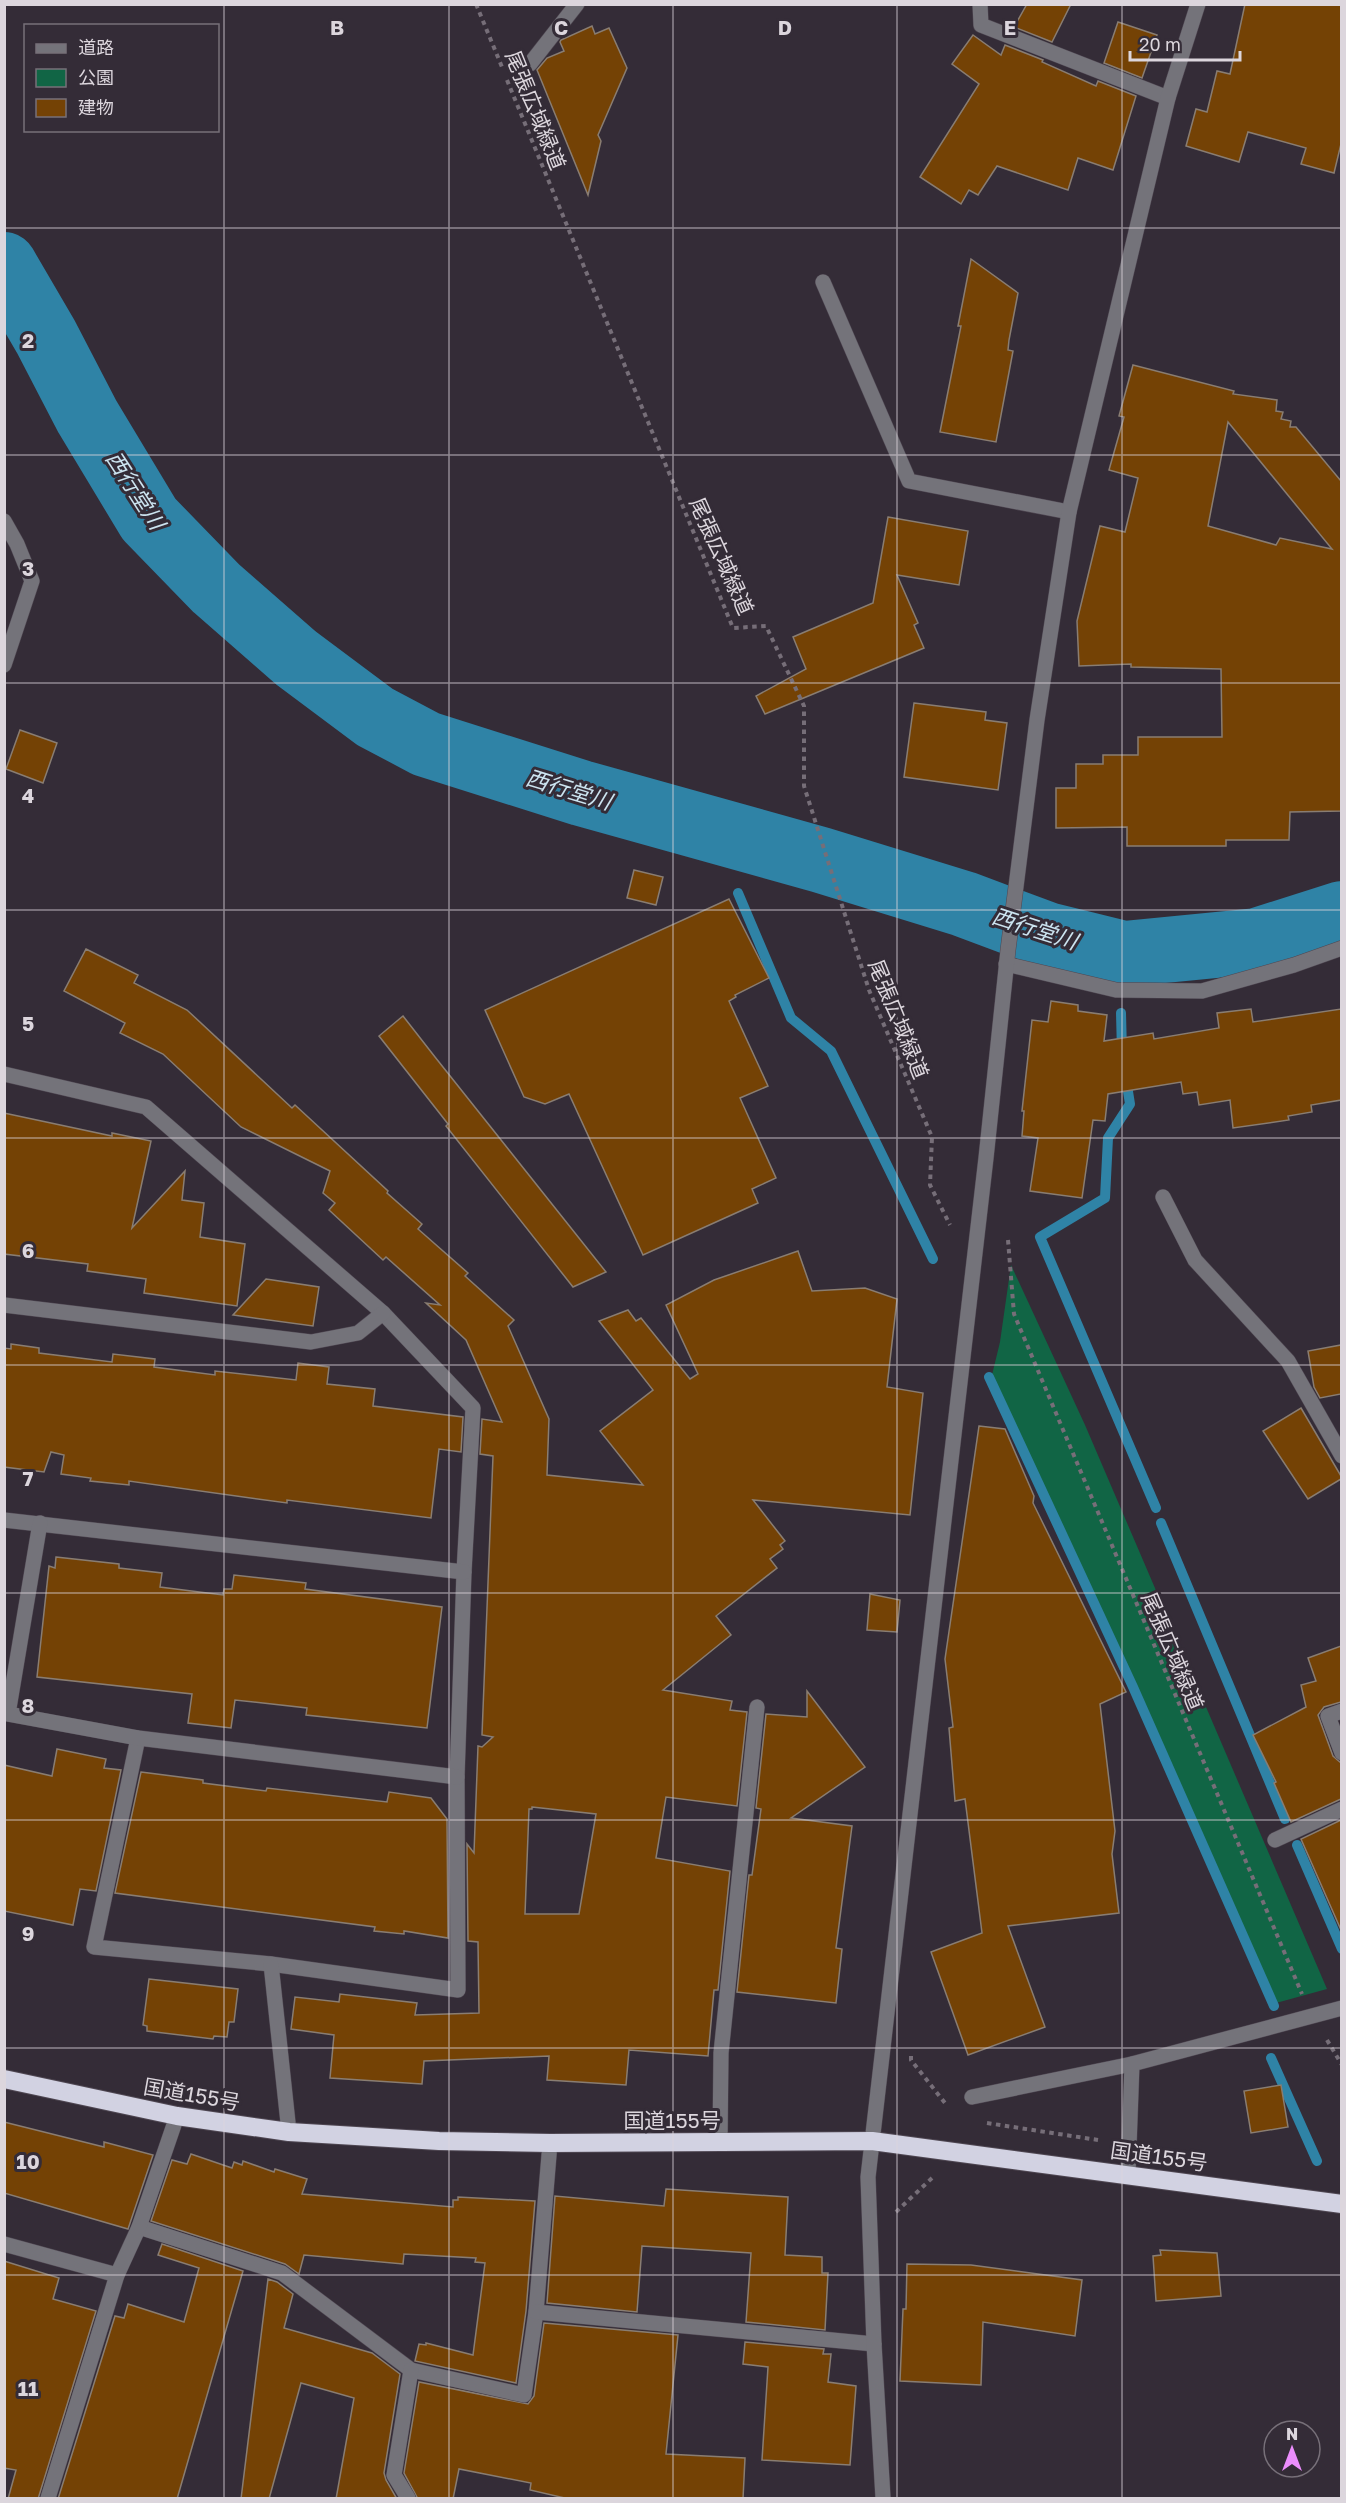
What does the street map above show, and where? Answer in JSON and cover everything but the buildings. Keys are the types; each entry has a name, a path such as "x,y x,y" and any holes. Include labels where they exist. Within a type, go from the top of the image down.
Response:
{"highway":[{"name":"国道155号","path":"4,2079 177,2116 289,2132 439,2141 550,2143 872,2141 1341,2204"}],"street":[{"path":"530,64 577,4"},
{"path":"980,4 981,25 1168,98"},
{"path":"883,2499 868,2177 986,1158 1007,957 1037,720 1069,512 1168,98 1198,4"},
{"path":"823,282 909,481 1069,512"},
{"path":"4,521 17,544 32,580 4,665"},
{"path":"1007,957 1116,990 1202,991 1294,965 1341,948"},
{"path":"4,1074 146,1107 383,1313 474,1407 464,1572 457,1777 458,1990 271,1964 94,1947 138,1738"},
{"path":"1163,1197 1195,1260 1288,1361 1341,1456"},
{"path":"4,1305 311,1342 358,1333 383,1313"},
{"path":"4,1520 464,1572"},
{"path":"40,1523 8,1714 138,1738 457,1777"},
{"path":"720,2142 722,2053 757,1707"},
{"path":"1341,1711 1328,1716 1341,1754"},
{"path":"1275,1840 1341,1809"},
{"path":"271,1964 289,2132"},
{"path":"972,2097 1132,2064 1341,2008"},
{"path":"1128,2174 1132,2064"},
{"path":"48,2499 117,2275 139,2227 177,2116"},
{"path":"139,2227 282,2273 411,2370 524,2395 536,2312 550,2143"},
{"path":"4,2244 117,2275"},
{"path":"536,2312 874,2344"},
{"path":"408,2499 394,2475 411,2370"}],"path":[{"name":"尾張広域緑道","path":"476,4 734,628 766,626 804,706 804,786 869,990 932,1137 930,1185 951,1227"},
{"name":"尾張広域緑道","path":"1008,1240 1014,1314 1302,1995 1341,2065"},
{"path":"912,2049 911,2060 951,2110"},
{"path":"980,2122 1129,2145"},
{"path":"894,2214 937,2174"}],"green space":[{"path":"1011,1265 1085,1425 1327,1989 1276,2003 992,1375 1000,1342"}],"waterway":[{"name":"西行堂川","path":"4,265 46,337 87,416 149,519 216,588 296,658 375,717 426,744 581,793 821,860 964,904 1047,935 1124,954 1257,941 1342,914"},
{"path":"738,893 791,1018 831,1051 933,1259"},
{"path":"1121,1013 1122,1052"},
{"path":"1126,1079 1130,1104 1108,1138 1105,1198 1040,1237 1156,1508"},
{"path":"989,1377 1133,1687 1274,2006"},
{"path":"1161,1523 1285,1819"},
{"path":"1297,1845 1342,1949"},
{"path":"1271,2058 1317,2161"}]}
